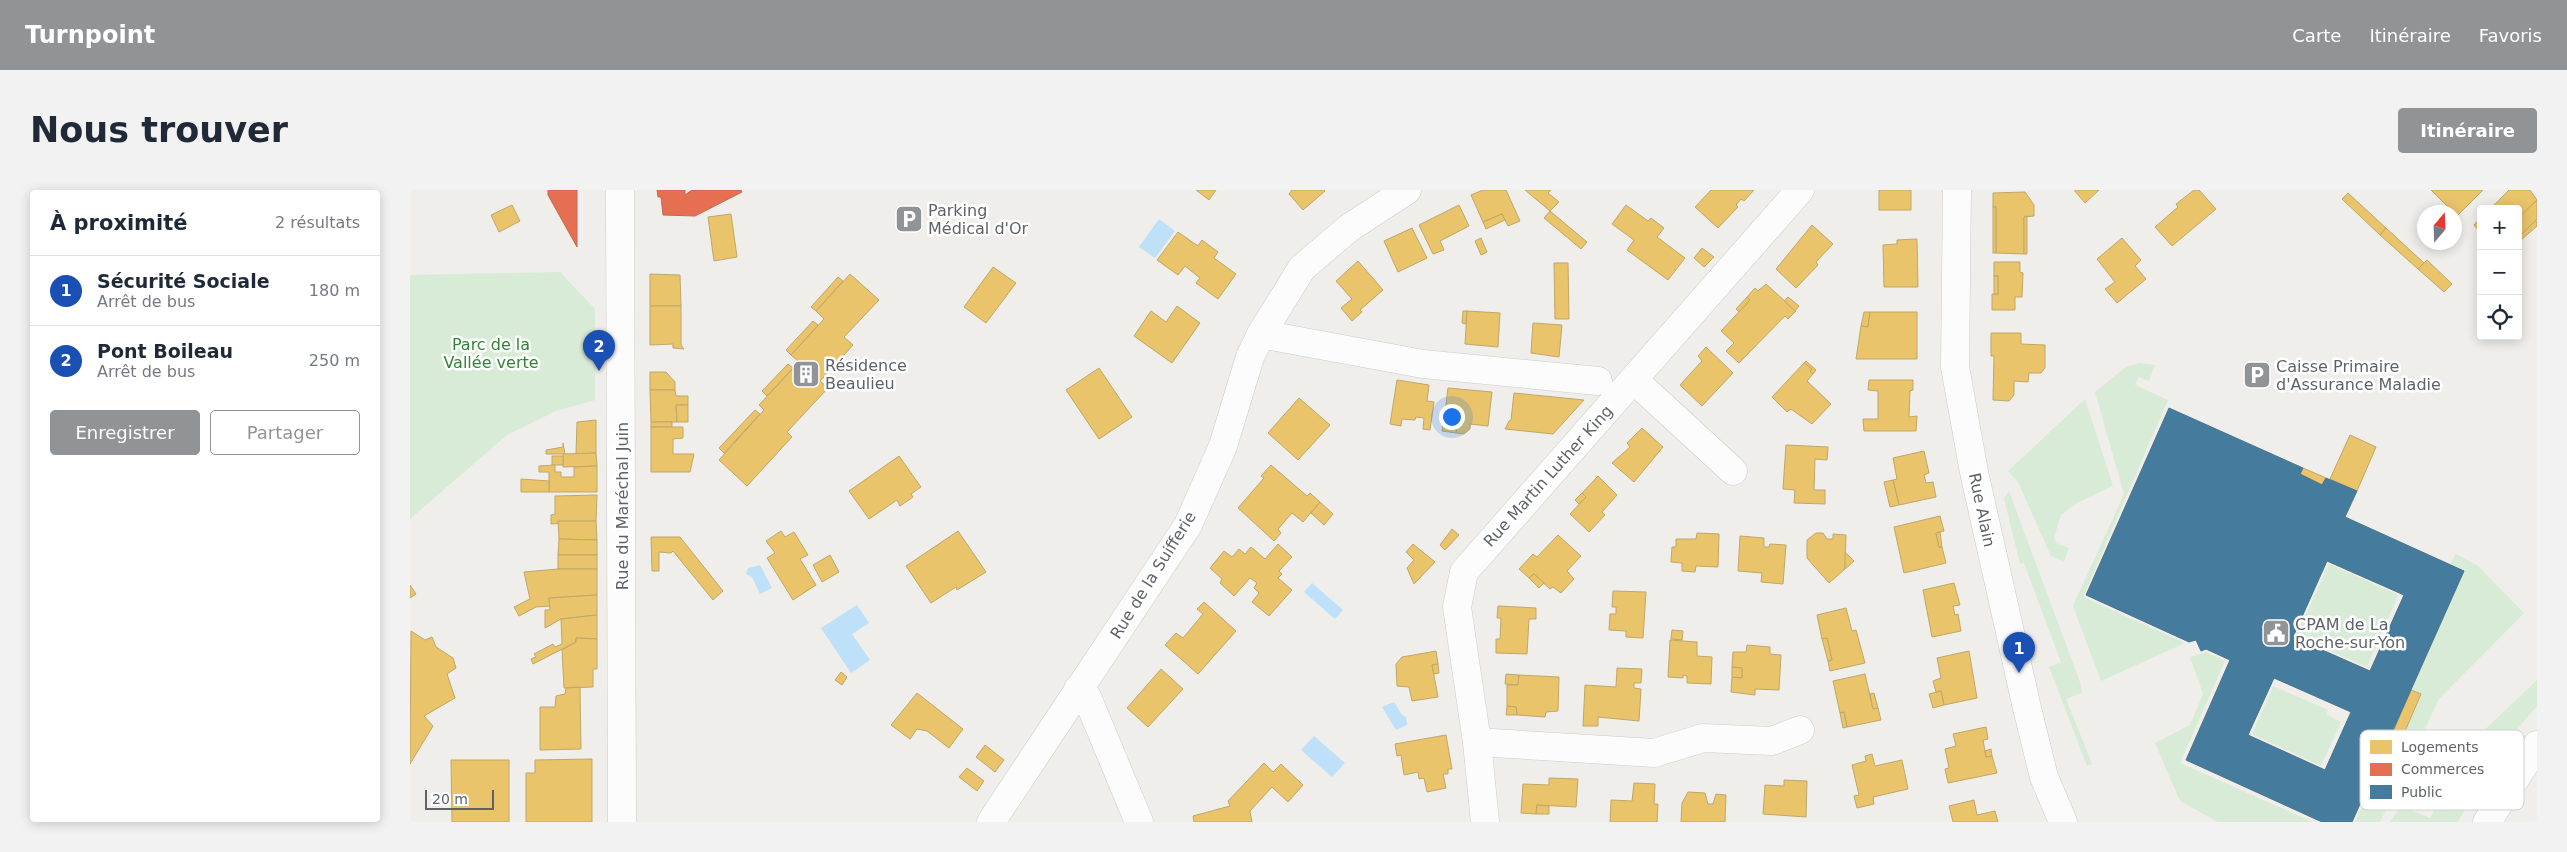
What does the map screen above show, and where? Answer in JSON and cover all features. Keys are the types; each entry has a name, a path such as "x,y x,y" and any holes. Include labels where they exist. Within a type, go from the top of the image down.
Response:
{"street":[{"name":"Rue du Maréchal Juin","path":"620,190 622,822"},
{"name":"Rue de la Suifferie","path":"991,822 1188,525 1223,446 1250,358 1261,334 1302,268 1348,228 1407,190"},
{"name":"Rue Martin Luther King","path":"1485,822 1477,742 1457,608 1464,572 1800,190"},
{"name":"Rue Alain","path":"1958,190 1955,367 1974,472 2029,717 2044,777 2063,822"},
{"path":"1261,334 1423,364 1598,381"},
{"path":"1634,380 1733,471"},
{"path":"1078,689 1087,697 1139,822"},
{"path":"1477,742 1654,753 1704,738 1772,741 1800,730"},
{"path":"2524,768 2537,745"}],"green space":[{"name":"Parc de la Vallée verte","path":"560,272 595,309 595,400 556,411 507,435 410,519 410,275"},
{"path":"2139,363 2155,365 2149,381 2139,377 2135,385 2168,400 2083,597 2185,643 2101,681 2073,606 2124,494 2095,392 2126,367"},
{"path":"2085,399 2113,486 2077,503 2061,515 2054,538 2056,543 2069,548 2064,562 2051,556 2018,482 2008,471"},
{"path":"2009,491 2081,685 2082,693 2066,699 2092,764 2087,766 2049,667 2061,662 2024,563 2020,564 2004,498"},
{"path":"2456,554 2477,565 2524,613 2438,700 2425,730 2406,730 2421,695 2411,690 2464,571 2450,564"},
{"path":"2329,564 2398,595 2367,667 2296,636"},
{"path":"2206,652 2225,661 2180,763 2313,822 2218,822 2180,801 2155,743 2190,725 2203,694 2190,657"},
{"path":"2537,680 2537,706 2516,730 2485,730"},
{"path":"2273,686 2328,710 2327,715 2341,722 2321,766 2252,734"},
{"path":"2361,810 2386,810 2380,822 2355,822"},
{"path":"2398,810 2411,810 2430,818 2434,810 2465,810 2458,822 2390,822"}],"water":[{"path":"1159,219 1175,231 1155,258 1139,247"},
{"path":"760,565 772,588 760,594 752,577 746,574 748,568"},
{"path":"1312,583 1343,610 1335,619 1304,592"},
{"path":"857,605 869,623 852,634 870,660 851,673 821,628"},
{"path":"1394,702 1402,715 1406,717 1407,725 1396,730 1382,707"},
{"path":"1314,736 1345,763 1332,777 1301,750"}],"building: Logements":[{"path":"1196,190 1216,190 1209,200"},
{"path":"1292,190 1325,191 1303,210 1289,194"},
{"path":"1483,190 1506,190 1520,221 1508,226 1502,214 1483,222 1471,195"},
{"path":"1525,190 1551,190 1548,193 1559,202 1550,211"},
{"path":"1711,190 1754,190 1744,201 1741,199 1736,205 1738,207 1718,228 1695,207"},
{"path":"1879,190 1911,190 1911,210 1879,210"},
{"path":"2074,190 2099,190 2085,203"},
{"path":"2194,190 2199,190 2216,209 2172,246 2155,227 2178,207 2176,204"},
{"path":"2431,190 2483,190 2462,211 2462,205 2446,205"},
{"path":"2509,190 2530,190 2537,200 2522,214 2522,205 2494,205"},
{"path":"2025,192 2034,205 2034,216 2024,217 2024,254 1996,253 1996,207 1993,207 1993,193"},
{"path":"2348,193 2386,228 2380,235 2342,199"},
{"path":"2537,200 2537,219 2522,234 2522,214"},
{"path":"512,205 520,221 499,232 491,215"},
{"path":"1459,205 1469,226 1440,241 1444,250 1433,254 1419,225"},
{"path":"1626,205 1648,221 1651,218 1664,228 1657,237 1685,258 1668,280 1627,250 1634,240 1612,224"},
{"path":"1993,207 1996,207 1996,253 1993,253"},
{"path":"1550,211 1587,242 1581,249 1544,218"},
{"path":"731,214 737,257 714,261 708,217"},
{"path":"1502,214 1505,220 1486,229 1483,222"},
{"path":"2027,216 2027,254 2024,254 2024,217"},
{"path":"2536,220 2537,226 2522,239 2522,234"},
{"path":"1812,225 1833,244 1816,262 1818,265 1796,288 1776,269"},
{"path":"1412,228 1427,258 1398,272 1384,241"},
{"path":"2386,228 2424,263 2418,269 2380,235"},
{"path":"1178,232 1198,246 1202,240 1218,252 1214,258 1236,274 1218,299 1196,283 1200,278 1185,266 1178,275 1157,260"},
{"path":"1481,238 1487,252 1481,255 1475,241"},
{"path":"2122,238 2141,260 2135,266 2146,279 2117,303 2105,289 2115,282 2097,259"},
{"path":"1917,239 1918,287 1884,287 1883,245 1897,244 1897,240"},
{"path":"1702,248 1714,257 1704,267 1694,258"},
{"path":"2427,260 2452,284 2444,292 2418,269"},
{"path":"1358,261 1383,290 1360,310 1362,312 1352,321 1341,308 1352,299 1336,281"},
{"path":"1994,262 2020,262 2020,272 2023,273 2022,297 2015,297 2015,310 1992,310 1992,294 1998,294 1998,276 1994,276"},
{"path":"1554,263 1568,263 1569,319 1555,319"},
{"path":"993,267 1016,283 986,323 964,307"},
{"path":"650,274 680,275 681,306 650,306"},
{"name":"Résidence Beaulieu","path":"850,274 879,300 844,337 853,345 820,381 828,388 787,432 792,437 747,486 719,460 764,410 759,405 799,362 791,355 824,319 816,311"},
{"path":"1994,276 1998,276 1998,294 1994,294"},
{"path":"838,277 843,281 816,311 811,307"},
{"path":"1766,284 1796,311 1788,319 1785,316 1739,363 1726,351 1734,343 1721,331 1750,300 1747,297 1755,288 1758,291"},
{"path":"1747,297 1750,300 1739,312 1736,309"},
{"path":"1788,297 1799,306 1795,311 1784,301"},
{"path":"650,306 681,306 681,345 684,349 673,348 673,344 650,345"},
{"path":"1177,306 1200,323 1172,363 1134,336 1151,311 1166,322"},
{"path":"1463,311 1467,311 1466,324 1462,323"},
{"path":"1467,311 1500,313 1498,347 1465,344"},
{"path":"1864,312 1870,312 1868,327 1861,326"},
{"path":"1870,312 1917,312 1917,359 1856,359 1861,326 1868,327"},
{"path":"813,321 818,325 791,355 786,350"},
{"path":"1533,323 1562,325 1559,357 1531,353"},
{"path":"1991,333 2021,333 2021,344 2045,345 2045,368 2041,373 2029,373 2028,382 2014,381 2014,395 2009,401 1993,400 1994,356 1991,356"},
{"path":"1706,347 1733,373 1702,406 1680,385 1702,361 1698,356"},
{"path":"1806,361 1816,370 1813,374 1810,371 1812,369 1804,363"},
{"path":"1804,363 1812,369 1810,371 1813,374 1807,381 1831,404 1812,424 1791,409 1787,412 1772,397"},
{"path":"788,364 793,368 767,396 762,391"},
{"path":"1099,368 1132,417 1099,439 1066,390"},
{"path":"650,372 666,372 675,382 675,390 650,390"},
{"path":"1397,380 1429,385 1427,401 1434,402 1430,430 1423,429 1424,418 1416,417 1415,420 1402,419 1401,426 1390,424"},
{"path":"1869,380 1913,380 1913,390 1910,391 1909,417 1917,416 1916,431 1864,431 1863,419 1878,419 1878,391 1868,390"},
{"path":"1448,388 1492,392 1488,426 1470,424 1470,429 1464,434 1456,433 1457,423 1444,421"},
{"path":"650,390 675,390 676,396 688,396 688,405 676,405 677,422 651,422"},
{"path":"1514,393 1584,400 1553,434 1505,429 1511,420"},
{"path":"1299,398 1330,425 1298,460 1268,433"},
{"path":"676,405 688,405 688,422 677,422"},
{"path":"755,410 760,414 724,453 719,448"},
{"path":"596,420 596,453 576,454 577,422"},
{"path":"1444,421 1457,423 1456,433 1442,431"},
{"path":"651,422 672,422 672,427 651,427"},
{"path":"651,427 683,427 683,438 673,439 673,454 694,454 690,472 651,472"},
{"path":"1642,428 1663,447 1634,482 1612,463 1630,447 1627,443"},
{"path":"2350,435 2376,447 2357,491 2330,479"},
{"path":"563,443 565,454 546,454 546,450 563,447"},
{"path":"1786,445 1828,447 1827,460 1815,459 1814,490 1825,490 1825,504 1794,503 1795,490 1783,489"},
{"path":"1924,451 1929,473 1924,475 1926,483 1933,482 1936,497 1899,505 1893,480 1897,479 1893,458"},
{"path":"596,453 597,466 563,467 563,454"},
{"path":"552,456 563,456 563,465 552,465"},
{"path":"899,456 921,487 911,494 913,497 900,506 897,500 869,519 849,491"},
{"path":"555,465 555,472 561,472 561,477 574,477 574,467 597,466 597,492 549,492 549,472 539,472 539,466"},
{"path":"1271,465 1307,496 1310,493 1320,502 1303,522 1292,513 1278,529 1281,533 1274,541 1238,508 1264,478 1261,476"},
{"path":"2303,468 2326,478 2322,485 2300,474"},
{"path":"1598,476 1617,495 1602,512 1605,515 1589,532 1570,514 1586,497 1582,493"},
{"path":"521,479 549,481 549,492 521,492"},
{"path":"1893,480 1899,505 1890,507 1884,482"},
{"path":"1582,493 1586,497 1579,504 1575,500"},
{"path":"597,495 596,521 551,524 551,515 555,514 555,496"},
{"path":"1320,502 1333,514 1324,525 1311,513"},
{"path":"1940,516 1944,531 1936,533 1939,547 1942,547 1946,563 1904,573 1894,527"},
{"path":"558,521 596,521 597,540 559,539"},
{"path":"1452,529 1459,535 1445,550 1440,545"},
{"path":"781,531 785,537 794,532 808,555 800,559 816,585 793,600 767,558 775,553 766,541"},
{"path":"958,531 986,572 957,590 956,587 931,603 906,566"},
{"path":"1940,532 1942,547 1939,547 1936,533"},
{"path":"1697,533 1719,534 1718,567 1696,566 1695,572 1682,571 1682,563 1671,562 1672,547 1676,547 1676,539 1696,539"},
{"path":"1816,533 1823,533 1827,539 1833,539 1833,534 1846,535 1845,569 1829,583 1807,558 1807,540"},
{"path":"1558,535 1581,556 1567,571 1574,579 1561,593 1553,587 1550,589 1534,574 1529,578 1519,569 1533,554 1537,557"},
{"path":"1740,536 1764,538 1764,547 1769,547 1770,544 1786,545 1783,584 1761,582 1762,573 1738,571"},
{"path":"651,537 680,537 723,591 713,600 673,551 671,553 659,552 659,571 652,571"},
{"path":"559,539 597,540 597,555 558,555"},
{"path":"1278,544 1292,557 1279,571 1282,574 1278,578 1292,590 1269,616 1252,602 1259,593 1254,588 1257,583 1250,578 1234,596 1220,583 1222,579 1210,568 1224,551 1232,557 1239,549 1245,554 1251,547 1265,559"},
{"path":"1413,544 1435,562 1414,584 1407,568 1414,560 1406,552"},
{"path":"1845,552 1854,561 1845,569"},
{"path":"558,555 597,555 597,569 558,569"},
{"path":"830,555 839,572 822,582 813,565"},
{"path":"558,569 597,569 597,595 549,598 550,606 536,607 519,616 514,607 530,599 524,572"},
{"path":"1534,574 1544,583 1539,588 1529,578"},
{"path":"1954,583 1960,605 1953,606 1955,615 1958,614 1961,631 1932,637 1923,590"},
{"path":"410,585 416,594 410,598"},
{"path":"1613,591 1646,592 1643,638 1626,637 1626,631 1609,630 1610,614 1616,614 1616,607 1612,607"},
{"path":"597,595 597,615 561,619 545,628 545,610 550,610 549,598"},
{"path":"1204,602 1236,631 1198,674 1165,645 1176,633 1183,638 1203,614 1197,609"},
{"path":"1498,606 1536,608 1536,619 1529,619 1527,654 1496,653 1496,639 1500,639 1501,618 1497,618"},
{"path":"1846,608 1852,631 1856,630 1865,663 1830,671 1828,661 1832,660 1827,638 1822,639 1817,615"},
{"path":"597,615 597,639 576,638 576,642 533,664 531,659 536,657 534,654 553,644 555,647 562,644 561,619"},
{"path":"1672,630 1683,631 1682,640 1671,639"},
{"path":"411,631 425,640 432,637 436,647 453,658 456,668 447,674 455,698 424,716 433,726 410,764"},
{"path":"576,638 597,639 597,669 593,669 593,687 564,688 562,650 576,642"},
{"path":"1827,638 1832,660 1828,661 1822,639"},
{"path":"1670,640 1697,642 1697,656 1712,657 1711,684 1687,683 1687,676 1683,675 1683,678 1668,677"},
{"path":"1747,645 1770,647 1770,654 1781,655 1779,690 1755,689 1755,695 1731,692 1732,677 1742,678 1742,668 1732,667 1733,652 1746,652"},
{"path":"1436,651 1438,664 1432,665 1438,697 1412,701 1409,687 1397,686 1396,664 1402,657"},
{"path":"1969,651 1977,698 1944,705 1941,691 1936,692 1933,681 1941,678 1937,658"},
{"path":"1438,664 1439,673 1434,674 1432,665"},
{"path":"1732,667 1742,668 1742,678 1732,677"},
{"path":"1617,668 1642,669 1641,683 1634,683 1634,688 1641,689 1639,721 1598,717 1598,726 1583,726 1585,685 1616,687"},
{"path":"1161,669 1183,689 1148,727 1127,708"},
{"path":"841,672 847,677 842,685 835,680"},
{"path":"1506,674 1519,675 1518,685 1505,684"},
{"path":"1865,674 1873,709 1878,708 1881,720 1847,727 1844,712 1840,713 1833,681"},
{"path":"1519,675 1559,677 1558,711 1546,712 1545,717 1517,715 1516,707 1507,706 1507,685 1518,685"},
{"path":"580,687 581,749 540,750 540,707 555,707 556,696 565,694 566,688"},
{"path":"2411,690 2421,694 2406,730 2394,730"},
{"path":"1941,691 1944,705 1933,708 1929,694"},
{"path":"917,693 963,729 949,748 927,731 917,729 910,739 891,725"},
{"path":"1874,693 1878,708 1873,709 1870,694"},
{"path":"1507,706 1516,707 1517,715 1506,715"},
{"path":"1844,712 1847,727 1843,728 1840,713"},
{"path":"1986,727 1988,739 1983,740 1986,757 1992,756 1997,773 1948,783 1945,769 1949,768 1945,749 1956,746 1953,734"},
{"path":"1446,735 1452,769 1448,769 1448,774 1443,774 1446,788 1427,792 1424,778 1419,779 1418,772 1404,775 1401,755 1397,756 1395,744"},
{"path":"985,745 1004,760 995,772 976,757"},
{"path":"1991,749 1992,756 1986,757 1985,751"},
{"path":"1872,754 1875,766 1902,760 1908,789 1873,797 1874,804 1857,808 1854,796 1859,795 1852,765 1866,761 1865,756"},
{"path":"592,759 592,822 526,822 526,773 535,773 535,760"},
{"path":"451,760 509,760 509,822 452,822"},
{"path":"1264,763 1273,772 1281,764 1303,785 1288,802 1272,787 1250,811 1252,822 1194,822 1193,816 1230,806 1228,801"},
{"path":"967,768 984,781 977,791 959,777"},
{"path":"1549,778 1578,779 1576,807 1537,805 1536,814 1521,813 1523,784 1549,785"},
{"path":"1784,780 1807,781 1806,817 1763,814 1765,785 1784,786"},
{"path":"1634,783 1655,784 1654,804 1658,804 1657,822 1610,822 1611,800 1632,801"},
{"path":"1688,792 1705,793 1708,804 1713,804 1716,794 1726,795 1725,822 1681,822 1682,803"},
{"path":"1974,800 1977,815 1995,811 1998,822 1953,822 1949,806"},
{"path":"1537,805 1549,806 1549,814 1536,814"}],"building: Commerces":[{"path":"548,190 577,190 577,247 548,195"},
{"path":"657,190 685,190 685,195 692,190 741,190 742,192 695,216 663,215 661,197 658,197"}],"building: Public":[{"path":"2169,408 2303,468 2300,474 2322,485 2326,478 2357,491 2345,517 2464,571 2393,730 2360,730 2360,804 2352,822 2322,822 2186,760 2230,660 2206,649 2201,651 2196,640 2189,642 2086,595","holes":["2327,561 2404,595 2370,671 2293,637","2274,678 2351,712 2325,770 2248,735"]}],"place":[{"name":"Parking Médical d'Or","path":"909,219"},
{"name":"Pont Boileau","path":"599,371"},
{"name":"Résidence Beaulieu","path":"806,374"},
{"name":"Caisse Primaire d'Assurance Maladie","path":"2257,375"},
{"name":"CPAM de La Roche-sur-Yon","path":"2276,633"},
{"name":"Sécurité Sociale","path":"2019,673"}]}
